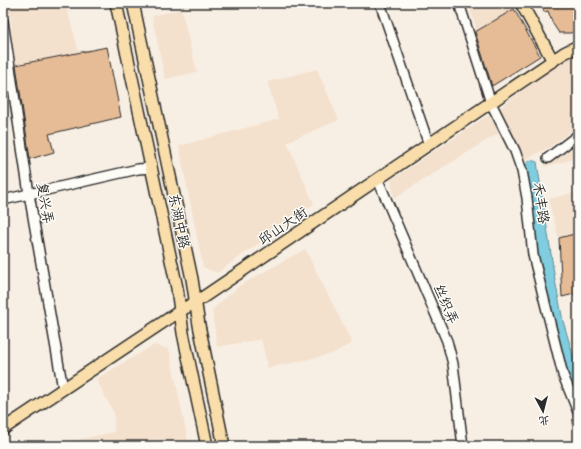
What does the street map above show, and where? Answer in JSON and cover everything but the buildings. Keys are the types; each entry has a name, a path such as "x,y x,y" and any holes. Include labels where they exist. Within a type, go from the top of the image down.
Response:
{"main road":[{"name":"东湖中路","path":"116,3 177,288 184,333 207,446"},
{"name":"东湖中路","path":"133,3 192,279 201,299 224,446"},
{"path":"521,3 553,61"},
{"name":"邱山大街","path":"3,429 180,311 201,299 553,61 578,46"}],"street":[{"path":"380,3 429,145"},
{"name":"禾丰路","path":"459,3 491,103 515,151 522,171 527,198 533,255 563,375 578,412"},
{"name":"复兴弄","path":"3,21 29,194 63,389"},
{"path":"548,158 578,135"},
{"path":"3,200 138,169 152,168"},
{"name":"丝织弄","path":"378,180 447,341 453,364 464,446"}],"shaded area":[{"path":"7,3 99,4 67,9 79,52 14,65 11,21"},
{"path":"468,3 510,3 514,9 477,31"},
{"path":"181,9 197,72 165,79 152,16"},
{"path":"578,53 578,126 548,148 524,160 500,108 555,65"},
{"path":"317,69 339,120 287,142 314,204 217,273 203,267 179,146 279,119 267,82"},
{"path":"489,115 499,133 394,198 391,180"},
{"path":"578,141 578,158 543,167"},
{"path":"578,192 578,233 559,238 548,199"},
{"path":"305,249 352,343 332,354 268,368 261,339 217,347 212,310 239,286"},
{"path":"154,345 169,349 189,446 64,446 63,443 114,432 114,413 96,379"}],"water":[{"path":"530,160 537,162 555,280 563,321 578,372 578,408 541,282 525,166"}]}
